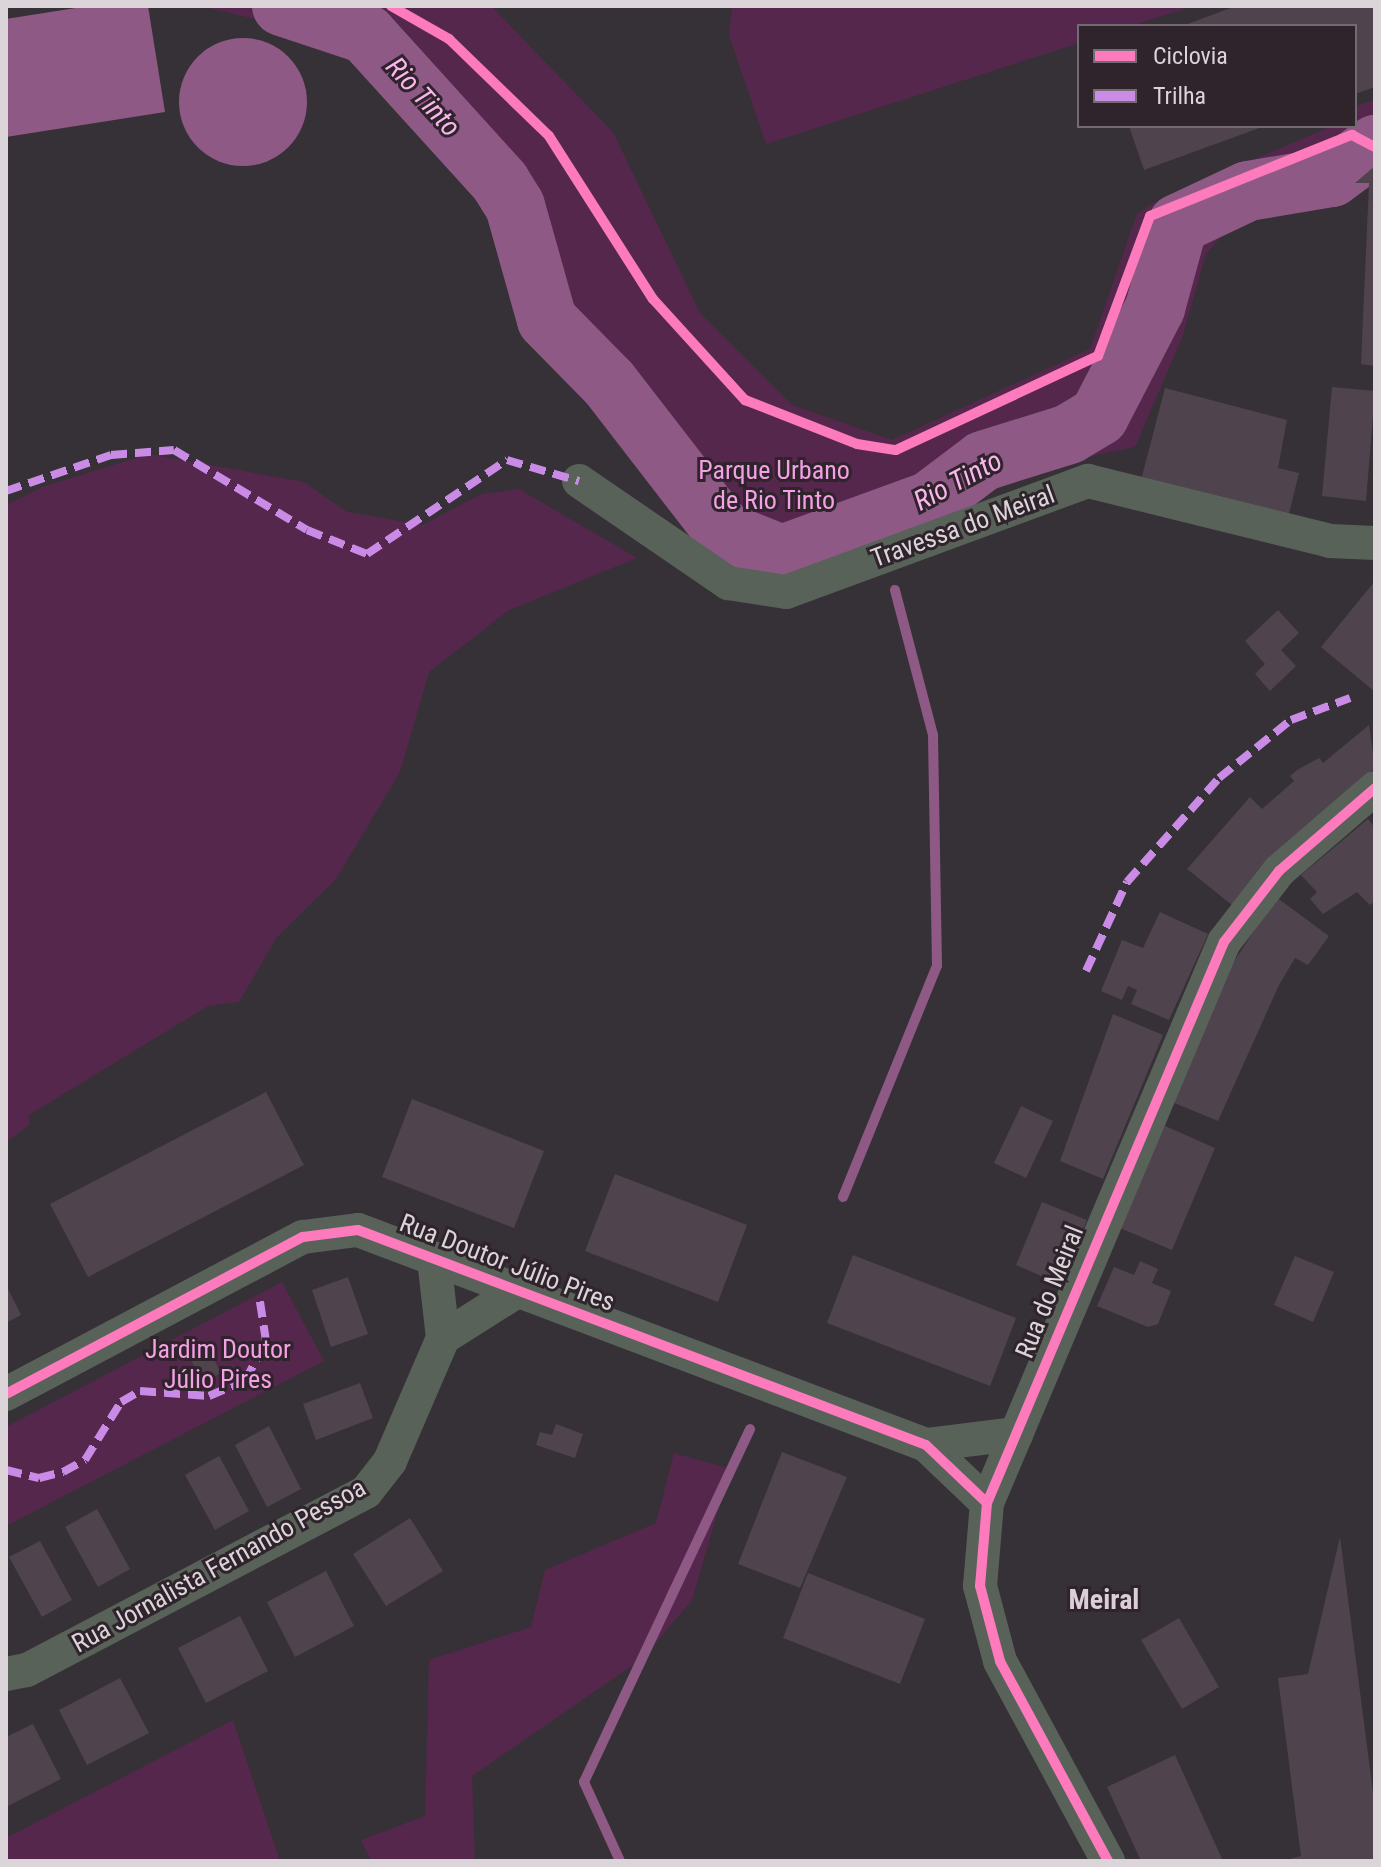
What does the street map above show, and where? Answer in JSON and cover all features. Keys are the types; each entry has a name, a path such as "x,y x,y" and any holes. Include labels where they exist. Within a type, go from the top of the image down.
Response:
{"street":[{"name":"Travessa do Meiral","path":"579,481 728,583 786,592 1088,481 1330,541 1375,543"},
{"name":"Rua do Meiral","path":"1108,1861 1000,1661 980,1586 987,1503 1224,942 1279,871 1375,788"},
{"name":"Rua Doutor Júlio Pires","path":"6,1394 303,1237 358,1230 926,1445 987,1503"},
{"name":"Rua Jornalista Fernando Pessoa","path":"6,1674 27,1670 366,1492 390,1461 443,1338 434,1259"},
{"path":"443,1338 517,1291"},
{"name":"Rua Doutor Júlio Pires","path":"926,1445 1016,1434"}],"green space":[{"name":"Parque Urbano de Rio Tinto","path":"201,6 491,6 613,132 700,313 792,405 892,440 1090,349 1137,214 1155,202 1327,128 1357,128 1357,105 1375,100 1375,166 1352,186 1288,196 1229,228 1206,254 1182,338 1135,447 1017,471 969,489 956,510 924,525 799,573 768,571 699,543 617,422 519,317 498,210 342,40"},
{"path":"732,6 1193,6 1137,24 1077,24 1077,44 766,144 729,35"},
{"path":"149,454 304,482 347,512 422,525 482,494 519,489 637,558 509,610 429,672 400,772 336,879 277,937 239,1002 208,1006 29,1115 29,1125 6,1142 6,505 42,487"},
{"name":"Jardim Doutor Júlio Pires","path":"282,1282 324,1361 6,1526 6,1427"},
{"path":"674,1453 730,1469 692,1600 643,1658 472,1776 475,1861 371,1861 361,1840 425,1816 429,1660 531,1627 545,1570 656,1523"},
{"path":"233,1720 280,1861 6,1861 6,1838"}],"shaded area":[{"path":"88,6 148,6 165,112 6,137 6,19"},
{"path":"243,38 268,43 288,57 302,77 307,102 302,127 288,147 268,161 243,166 218,161 198,147 184,127 179,102 184,77 198,57 218,43"}],"building":[{"path":"1236,6 1375,6 1375,87 1357,93 1357,24 1187,24"},
{"path":"1130,128 1260,128 1144,170"},
{"path":"1375,166 1375,366 1361,364 1369,183 1355,183"},
{"path":"1332,387 1375,391 1366,501 1322,496"},
{"path":"1165,388 1287,420 1278,468 1299,473 1287,522 1140,484"},
{"path":"1375,581 1375,692 1321,647"},
{"path":"1278,610 1299,633 1281,650 1296,666 1270,691 1255,674 1265,664 1245,641"},
{"path":"1369,725 1375,768 1288,841 1232,905 1187,869 1250,797 1262,809 1294,781 1290,776 1297,770 1319,758 1323,763"},
{"path":"1368,819 1375,828 1375,901 1370,905 1357,892 1323,914 1310,899 1317,892 1301,875"},
{"path":"1276,897 1329,936 1308,965 1295,958 1279,985 1218,1121 1172,1102 1233,963"},
{"path":"1160,912 1208,934 1169,1020 1131,1004 1137,990 1128,986 1122,1000 1101,991 1122,940 1143,948"},
{"path":"1113,1014 1163,1035 1103,1179 1060,1161"},
{"path":"266,1092 304,1165 88,1277 50,1204"},
{"path":"412,1099 544,1151 514,1228 382,1177"},
{"path":"1021,1106 1053,1121 1026,1178 994,1163"},
{"path":"1163,1125 1215,1148 1172,1250 1120,1228"},
{"path":"615,1174 747,1225 718,1302 585,1251"},
{"path":"1042,1202 1087,1220 1060,1284 1016,1265"},
{"path":"853,1255 1016,1318 990,1386 827,1323"},
{"path":"1295,1256 1334,1272 1313,1322 1274,1305"},
{"path":"1140,1261 1158,1269 1152,1283 1171,1291 1158,1324 1148,1327 1097,1306 1114,1267 1134,1275"},
{"path":"348,1277 368,1334 331,1347 312,1290"},
{"path":"6,1285 21,1315 6,1323"},
{"path":"207,1346 221,1373 202,1383 189,1356"},
{"path":"360,1383 373,1418 316,1440 303,1404"},
{"path":"556,1424 583,1434 575,1458 536,1445 540,1432 552,1435"},
{"path":"269,1426 301,1489 267,1507 235,1445"},
{"path":"782,1452 847,1477 800,1588 738,1564"},
{"path":"219,1456 249,1511 215,1530 185,1475"},
{"path":"97,1509 130,1569 98,1587 65,1527"},
{"path":"410,1518 443,1571 386,1606 353,1554"},
{"path":"1340,1537 1375,1808 1375,1861 1282,1861 1301,1856 1278,1678 1308,1674"},
{"path":"40,1541 72,1600 42,1617 9,1557"},
{"path":"326,1571 354,1626 295,1657 267,1602"},
{"path":"808,1573 925,1619 900,1684 783,1638"},
{"path":"240,1616 268,1671 206,1703 178,1648"},
{"path":"1179,1618 1219,1687 1182,1709 1141,1640"},
{"path":"120,1678 149,1733 87,1765 59,1710"},
{"path":"33,1724 61,1779 6,1807 6,1737"},
{"path":"1175,1755 1223,1861 1141,1861 1107,1787"}],"waterway":[{"name":"Rio Tinto","path":"282,6 366,34 500,182 515,206 547,320 609,383 724,532 782,555 930,501 983,461 1069,434 1099,416 1155,308 1178,224 1248,191 1332,177 1375,145"},
{"path":"843,1197 937,966 933,735 895,590"},
{"path":"620,1861 584,1782 750,1429"}],"marked path":[{"path":"6,491 111,455 174,450 307,530 367,554 507,460 579,481"},
{"path":"1086,971 1127,882 1219,778 1291,720 1350,698"},
{"path":"6,1470 39,1478 63,1472 85,1460 121,1402 140,1391 209,1396 245,1381 266,1341 259,1295"}],"cycle path":[{"path":"391,6 449,39 549,136 653,299 745,400 857,444 896,450 1098,356 1150,216 1352,135 1375,147"},
{"path":"1108,1861 1000,1661 980,1586 987,1503 1224,942 1279,871 1375,788"},
{"path":"6,1394 303,1237 358,1230 926,1445 987,1503"}],"district":[{"name":"Meiral","path":"1104,1600"}]}
